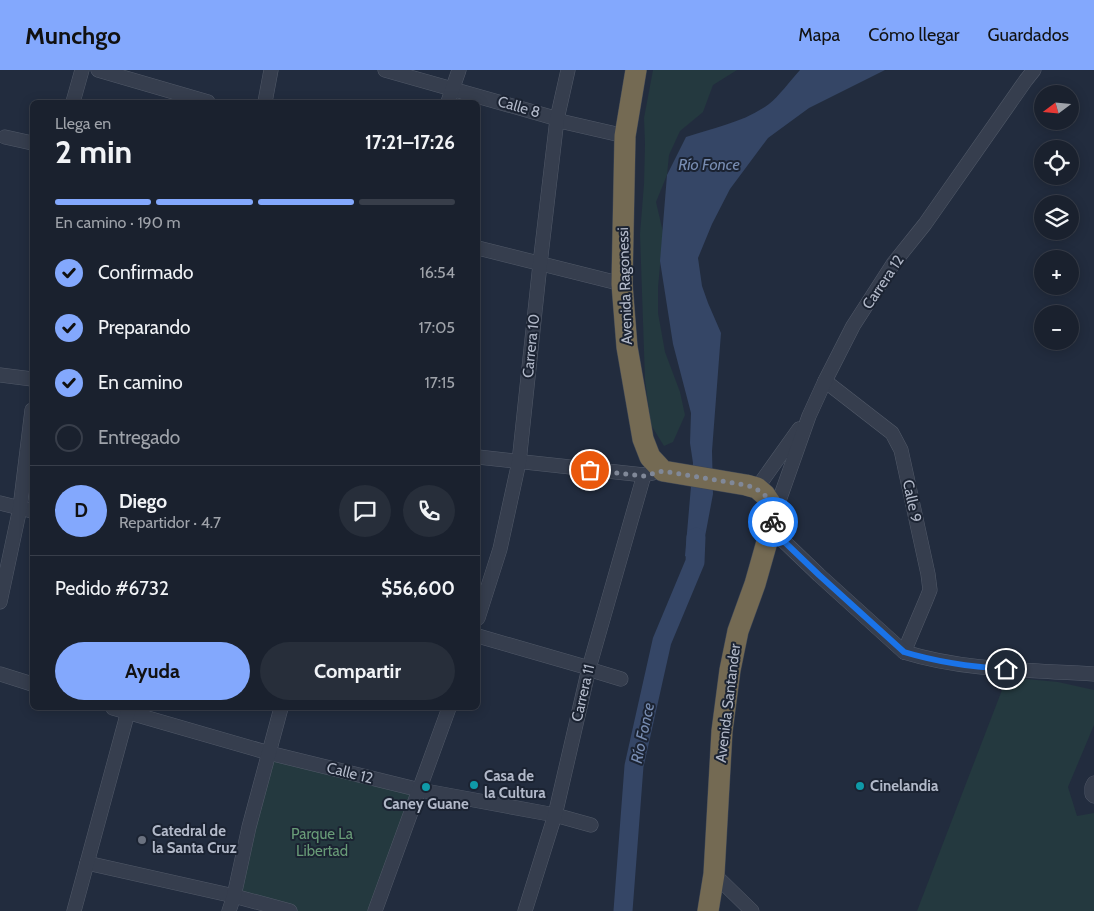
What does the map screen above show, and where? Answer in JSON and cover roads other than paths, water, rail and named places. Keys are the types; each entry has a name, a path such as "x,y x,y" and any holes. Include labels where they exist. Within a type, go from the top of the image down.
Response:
{"highway":[{"name":"Avenida Ragonessi","path":"636,70 625,136 622,284 627,347 643,439 650,457 661,473"},
{"path":"661,473 751,486 765,494 771,504 773,523"},
{"name":"Avenida Santander","path":"708,911 714,874 722,731 730,670 738,631 755,584 773,523"}],"street":[{"path":"74,100 82,70"},
{"path":"98,70 201,100"},
{"path":"265,100 270,70"},
{"name":"Calle 8","path":"385,70 453,88 564,122 625,136"},
{"path":"449,100 459,70"},
{"name":"Carrera 10","path":"480,612 500,549 518,462 557,119 568,70"},
{"name":"Carrera 12","path":"773,523 809,416 853,326 893,264 925,224 1034,70"},
{"path":"5,137 30,143"},
{"path":"480,249 622,284"},
{"path":"0,374 30,379"},
{"name":"Calle 9","path":"825,380 892,433 901,450 930,590 904,652"},
{"path":"751,486 809,416"},
{"path":"0,602 26,510 30,443"},
{"path":"480,457 661,473"},
{"name":"Carrera 11","path":"525,911 555,815 588,669 661,473"},
{"path":"0,503 26,510"},
{"path":"773,523 819,575 904,652 920,657 989,668 1094,674"},
{"path":"480,637 621,680"},
{"path":"0,674 30,683"},
{"path":"74,911 128,710"},
{"name":"Calle 12","path":"128,710 270,753 420,790 555,815 591,825"},
{"path":"229,911 281,710"},
{"path":"375,911 448,710"},
{"path":"87,864 234,896 290,911"},
{"path":"714,874 744,908"}],"water":[{"name":"Río Fonce","path":"800,70 885,70 809,108 768,138 730,189 712,224 698,258 702,286 721,333 712,451 713,494 701,558 695,562 685,556 693,463 690,443 691,413 673,344 660,261 667,175 686,137 729,124 760,110 776,97"}],"waterway":[{"name":"Río Fonce","path":"623,911 634,766 662,641 695,562 696,537"}],"place":[{"name":"Casa de la Cultura","path":"474,785"},
{"name":"Cinelandia","path":"860,786"},
{"name":"Caney Guane","path":"426,787"},
{"name":"Catedral de la Santa Cruz","path":"142,840"}],"park label":[{"name":"Parque La Libertad","path":"322,842"}]}
